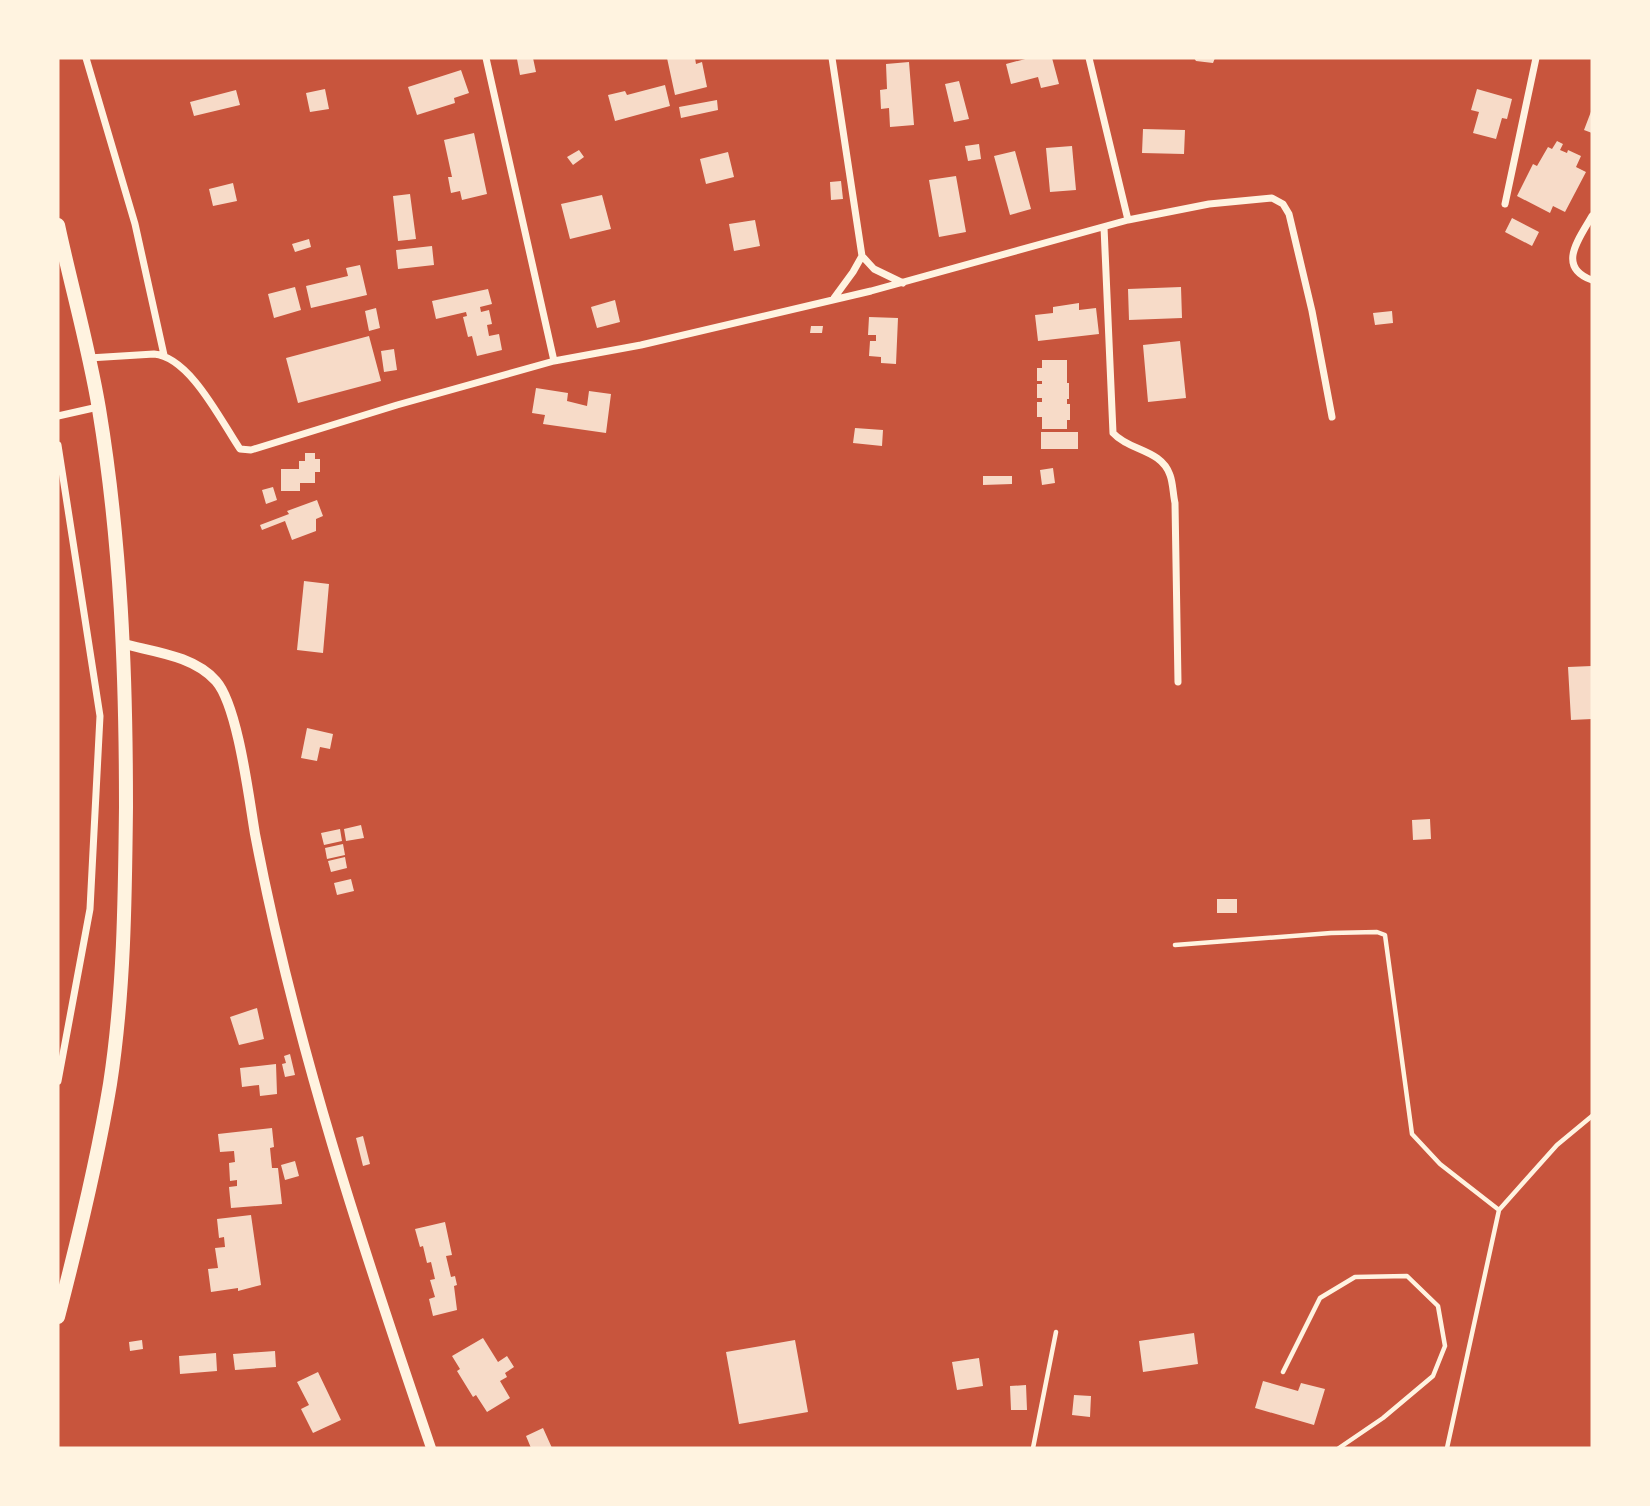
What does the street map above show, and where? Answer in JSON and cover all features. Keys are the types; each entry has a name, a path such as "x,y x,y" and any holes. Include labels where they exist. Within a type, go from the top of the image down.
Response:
{"highway":[{"path":"58,225 98,407 119,565 124,644 125,888 120,986 110,1084 79,1236 58,1317"}],"street":[{"path":"86,58 135,224 164,355"},
{"path":"486,58 554,361"},
{"path":"832,58 862,256 874,269 903,282"},
{"path":"1089,58 1128,220"},
{"path":"1505,204 1536,58"},
{"path":"87,358 164,355 174,360 194,381 235,441 244,450 251,450 554,361 696,332 903,282 1128,220 1209,204 1272,198 1283,204 1289,214 1312,311 1332,417"},
{"path":"1592,216 1576,242 1572,258 1574,268 1583,277 1592,280"},
{"path":"1104,227 1113,433 1120,442 1153,454 1170,473 1175,503 1178,682"},
{"path":"834,298 862,256"},
{"path":"58,416 98,407"},
{"path":"58,444 100,716 90,909 58,1081"},
{"path":"124,644 189,662 217,682 234,719 261,865 293,1007 362,1245 431,1448"}],"lane":[{"path":"1175,945 1331,933 1377,932 1385,935 1412,1133 1440,1164 1499,1210"},
{"path":"1447,1448 1499,1210 1557,1145 1592,1116"},
{"path":"1283,1372 1320,1298 1355,1277 1407,1276 1438,1306 1445,1346 1433,1376 1383,1418 1339,1448"},
{"path":"1033,1448 1056,1332"}],"building":[{"path":"533,58 536,72 520,75 517,59"},
{"path":"667,58 695,58 696,64 702,62 707,87 675,95"},
{"path":"1029,58 1052,58 1059,84 1041,88 1038,77 1011,84 1006,64"},
{"path":"1194,58 1215,58 1213,63 1196,61"},
{"path":"909,62 914,125 890,127 889,108 881,109 880,90 887,89 886,64"},
{"path":"461,70 469,93 454,98 455,103 417,115 408,87"},
{"path":"959,81 969,119 954,122 945,84"},
{"path":"665,85 670,106 615,121 608,95 625,91 627,95"},
{"path":"325,89 329,109 310,112 306,93"},
{"path":"1477,89 1512,99 1507,119 1502,118 1496,139 1473,133 1479,112 1471,110"},
{"path":"236,90 240,105 194,116 190,102"},
{"path":"717,100 718,110 681,118 679,107"},
{"path":"1592,109 1592,133 1584,130"},
{"path":"1143,129 1185,130 1184,154 1142,153"},
{"path":"474,133 487,194 462,200 460,191 451,193 448,177 452,177 444,140"},
{"path":"1557,141 1563,144 1560,150 1567,153 1568,150 1581,156 1576,167 1586,172 1565,212 1553,206 1550,213 1517,196 1533,164 1537,166 1548,147 1552,149"},
{"path":"979,144 981,159 968,161 965,146"},
{"path":"1072,146 1076,190 1050,192 1046,148"},
{"path":"579,150 584,157 573,165 567,157"},
{"path":"1015,151 1031,209 1010,215 994,156"},
{"path":"728,152 734,177 706,184 700,159"},
{"path":"956,176 966,232 939,237 929,180"},
{"path":"841,181 843,199 831,200 830,182"},
{"path":"233,183 237,201 213,206 209,189"},
{"path":"410,194 416,239 398,241 393,196"},
{"path":"602,195 611,229 570,239 561,204"},
{"path":"1512,218 1539,232 1532,246 1505,232"},
{"path":"755,220 760,246 734,251 729,224"},
{"path":"309,239 311,247 295,252 292,244"},
{"path":"432,246 434,265 398,269 396,250"},
{"path":"360,265 367,295 311,308 306,286 348,276 346,268"},
{"path":"295,287 301,310 274,318 268,294"},
{"path":"1181,287 1182,318 1129,320 1128,289"},
{"path":"488,289 492,304 480,307 481,312 489,310 492,324 487,325 489,336 499,334 502,350 477,356 463,317 467,316 466,312 436,319 432,301"},
{"path":"615,300 620,322 597,328 591,307"},
{"path":"1079,303 1079,310 1096,308 1099,334 1038,341 1035,315 1053,313 1053,307"},
{"path":"376,308 380,328 369,331 365,311"},
{"path":"1392,311 1393,323 1375,325 1373,313"},
{"path":"869,317 898,318 896,364 881,363 881,357 869,356 870,341 876,341 876,335 868,335"},
{"path":"811,326 823,326 822,333 810,333"},
{"path":"369,336 381,381 298,403 286,358"},
{"path":"1180,341 1186,398 1148,402 1143,345"},
{"path":"394,349 397,370 384,372 381,351"},
{"path":"1042,360 1067,360 1067,404 1070,404 1070,420 1067,420 1067,429 1042,429 1042,417 1037,417 1037,402 1042,402 1042,398 1037,398 1037,384 1042,384 1042,381 1037,381 1037,368 1042,368"},
{"path":"536,388 568,393 567,401 587,406 589,391 611,394 606,433 543,424 545,415 532,413"},
{"path":"855,428 883,430 882,446 853,443"},
{"path":"1041,432 1078,432 1078,449 1041,449"},
{"path":"305,453 315,453 315,459 320,459 320,472 315,472 315,483 300,483 300,491 281,491 281,469 299,469 299,461 305,461"},
{"path":"1053,468 1055,483 1042,485 1040,470"},
{"path":"983,476 1012,476 1012,484 983,485"},
{"path":"273,487 277,500 266,504 262,490"},
{"path":"317,500 323,516 316,519 316,531 292,540 285,521 262,530 260,525"},
{"path":"304,581 329,584 323,653 297,650"},
{"path":"1592,666 1592,719 1571,720 1568,667"},
{"path":"307,728 333,734 330,749 320,747 317,761 301,758"},
{"path":"1430,819 1431,839 1413,840 1412,820"},
{"path":"361,825 364,838 346,841 344,829"},
{"path":"340,829 342,841 324,845 321,833"},
{"path":"343,844 345,855 327,859 325,848"},
{"path":"345,857 347,868 331,872 328,861"},
{"path":"351,879 354,891 337,895 334,883"},
{"path":"1217,899 1237,899 1237,913 1217,913"},
{"path":"257,1008 264,1039 239,1045 230,1017"},
{"path":"290,1054 295,1075 285,1077 282,1064 286,1063 284,1056"},
{"path":"276,1064 277,1094 260,1096 259,1085 242,1087 240,1068"},
{"path":"272,1128 272,1168 278,1168 282,1204 231,1208 229,1187 237,1186 237,1180 230,1181 229,1163 235,1162 234,1151 220,1152 218,1134"},
{"path":"363,1136 370,1164 363,1166 356,1138"},
{"path":"295,1161 299,1176 285,1180 281,1165"},
{"path":"251,1215 261,1285 238,1291 238,1288 211,1292 208,1269 218,1268 215,1248 225,1247 224,1237 219,1238 217,1219"},
{"path":"445,1222 452,1255 446,1256 451,1277 455,1276 457,1285 454,1286 457,1310 433,1316 429,1299 435,1297 430,1280 435,1279 431,1262 427,1263 415,1229"},
{"path":"1194,1333 1198,1364 1143,1372 1139,1341"},
{"path":"483,1338 498,1362 507,1356 514,1367 505,1373 507,1377 500,1381 510,1398 487,1412 476,1395 473,1397 457,1371 460,1369 452,1356"},
{"path":"142,1340 143,1349 130,1351 129,1342"},
{"path":"795,1340 808,1412 739,1424 726,1352"},
{"path":"275,1351 276,1367 235,1370 233,1354"},
{"path":"216,1353 217,1371 180,1374 179,1356"},
{"path":"979,1358 983,1386 957,1390 952,1362"},
{"path":"318,1372 341,1420 313,1433 301,1409 309,1405 297,1382"},
{"path":"1263,1381 1298,1391 1301,1383 1325,1389 1314,1425 1255,1408"},
{"path":"1026,1385 1027,1410 1011,1410 1010,1386"},
{"path":"1074,1395 1091,1396 1090,1417 1072,1415"},
{"path":"543,1428 552,1448 531,1448 526,1436"}]}
